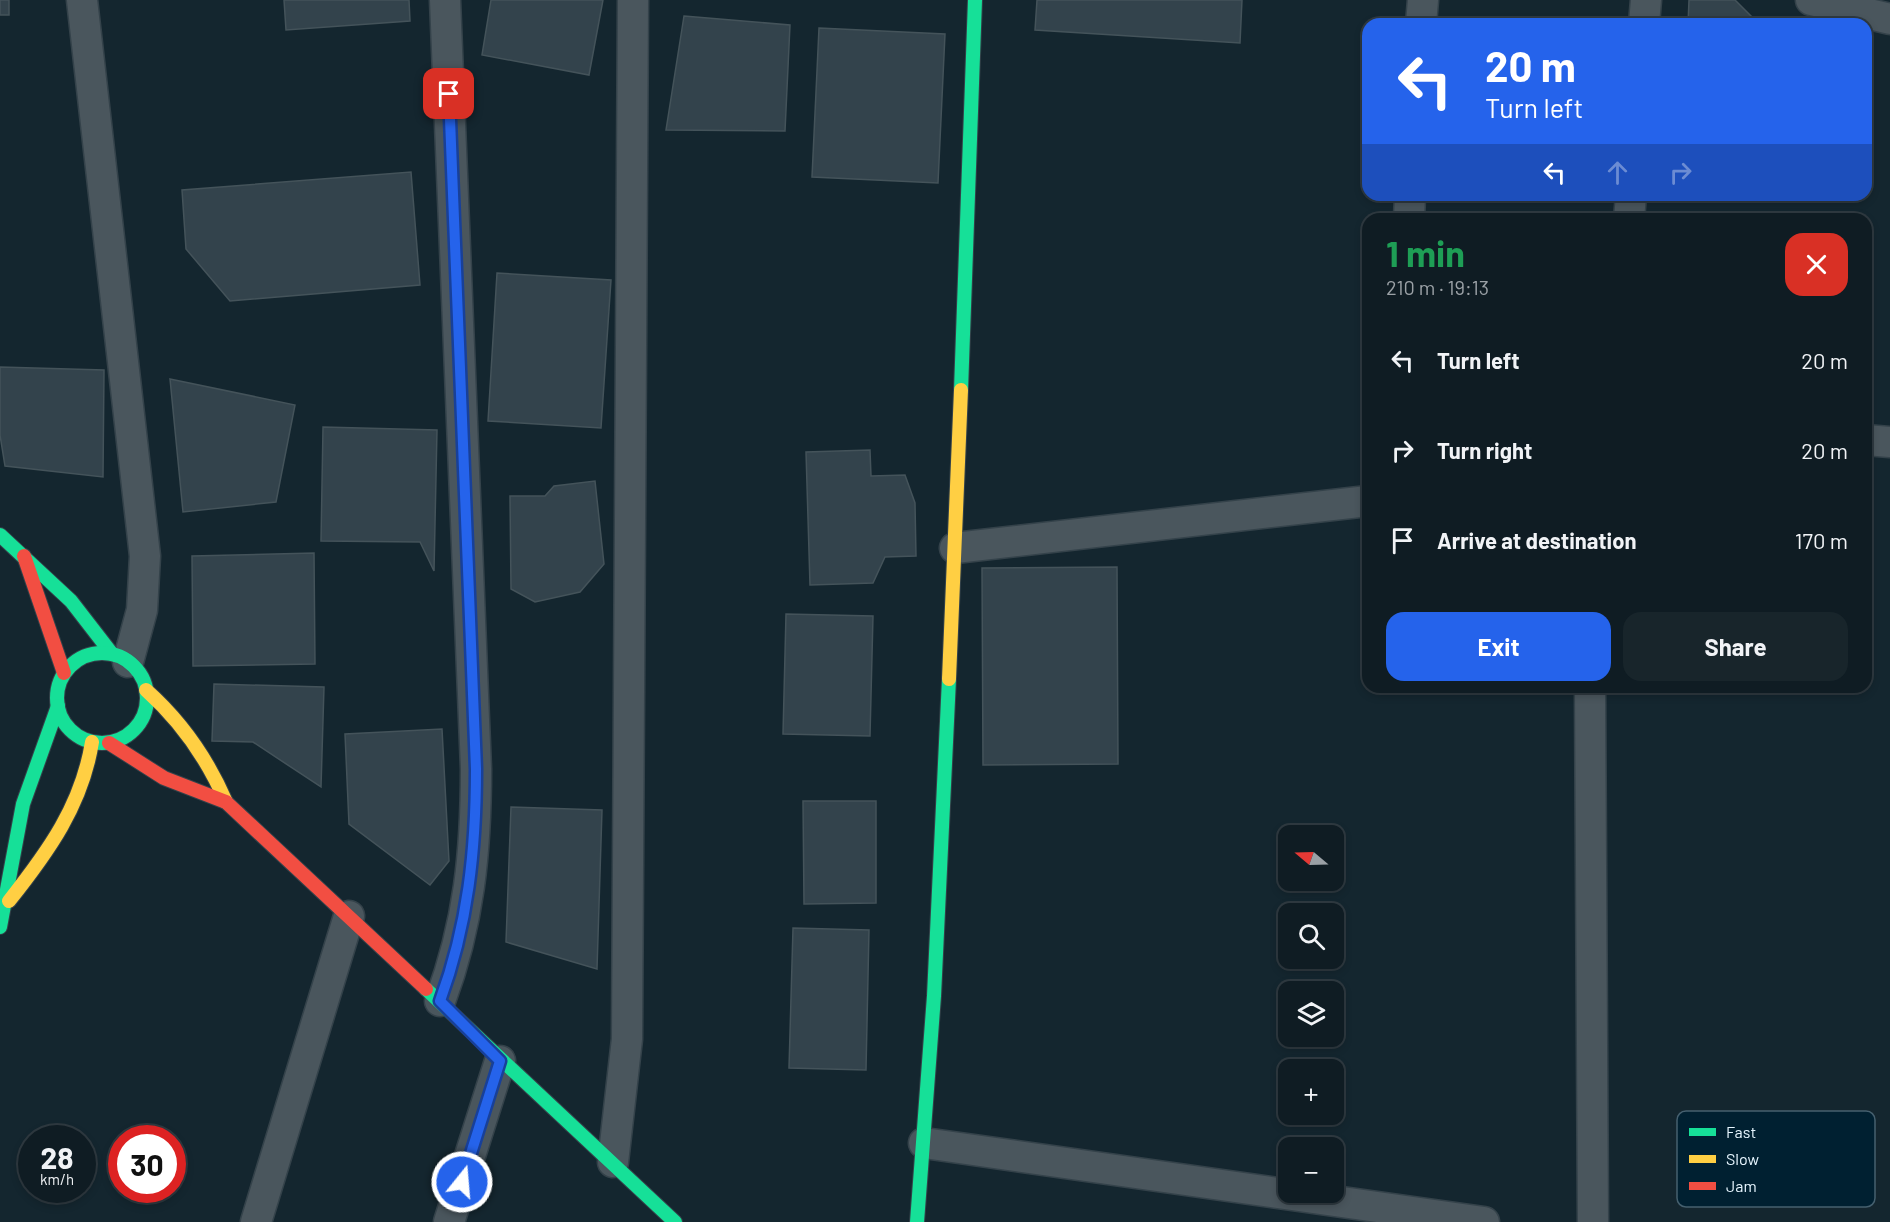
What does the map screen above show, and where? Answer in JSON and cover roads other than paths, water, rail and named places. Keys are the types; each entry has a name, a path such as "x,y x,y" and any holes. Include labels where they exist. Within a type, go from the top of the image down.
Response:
{"street":[{"path":"82,0 145,556 142,610 120,658"},
{"path":"440,1001 464,923 472,875 476,803 445,0"},
{"path":"613,1162 627,1039 633,0"},
{"path":"917,1222 934,996 955,548 975,0"},
{"path":"1422,18 1423,0"},
{"path":"1644,18 1646,0"},
{"path":"1811,0 1890,19"},
{"path":"1872,440 1890,442"},
{"path":"955,548 1362,502"},
{"path":"0,535 71,601 120,658 140,674 146,690 146,708 138,725 126,736 110,743 92,742 76,735 64,723 58,706 58,688 64,673 78,660 95,654 120,658"},
{"path":"24,555 38,603 64,673"},
{"path":"146,690 169,709 202,750 214,771 226,802"},
{"path":"1590,693 1593,1222"},
{"path":"0,927 9,901 19,820 43,742 58,706"},
{"path":"9,901 44,857 66,821 88,767 92,742"},
{"path":"110,743 164,778 226,802 440,1001 500,1061 613,1162 675,1222"},
{"path":"256,1222 350,916"},
{"path":"449,1222 500,1061"},
{"path":"924,1143 1484,1222"}]}
